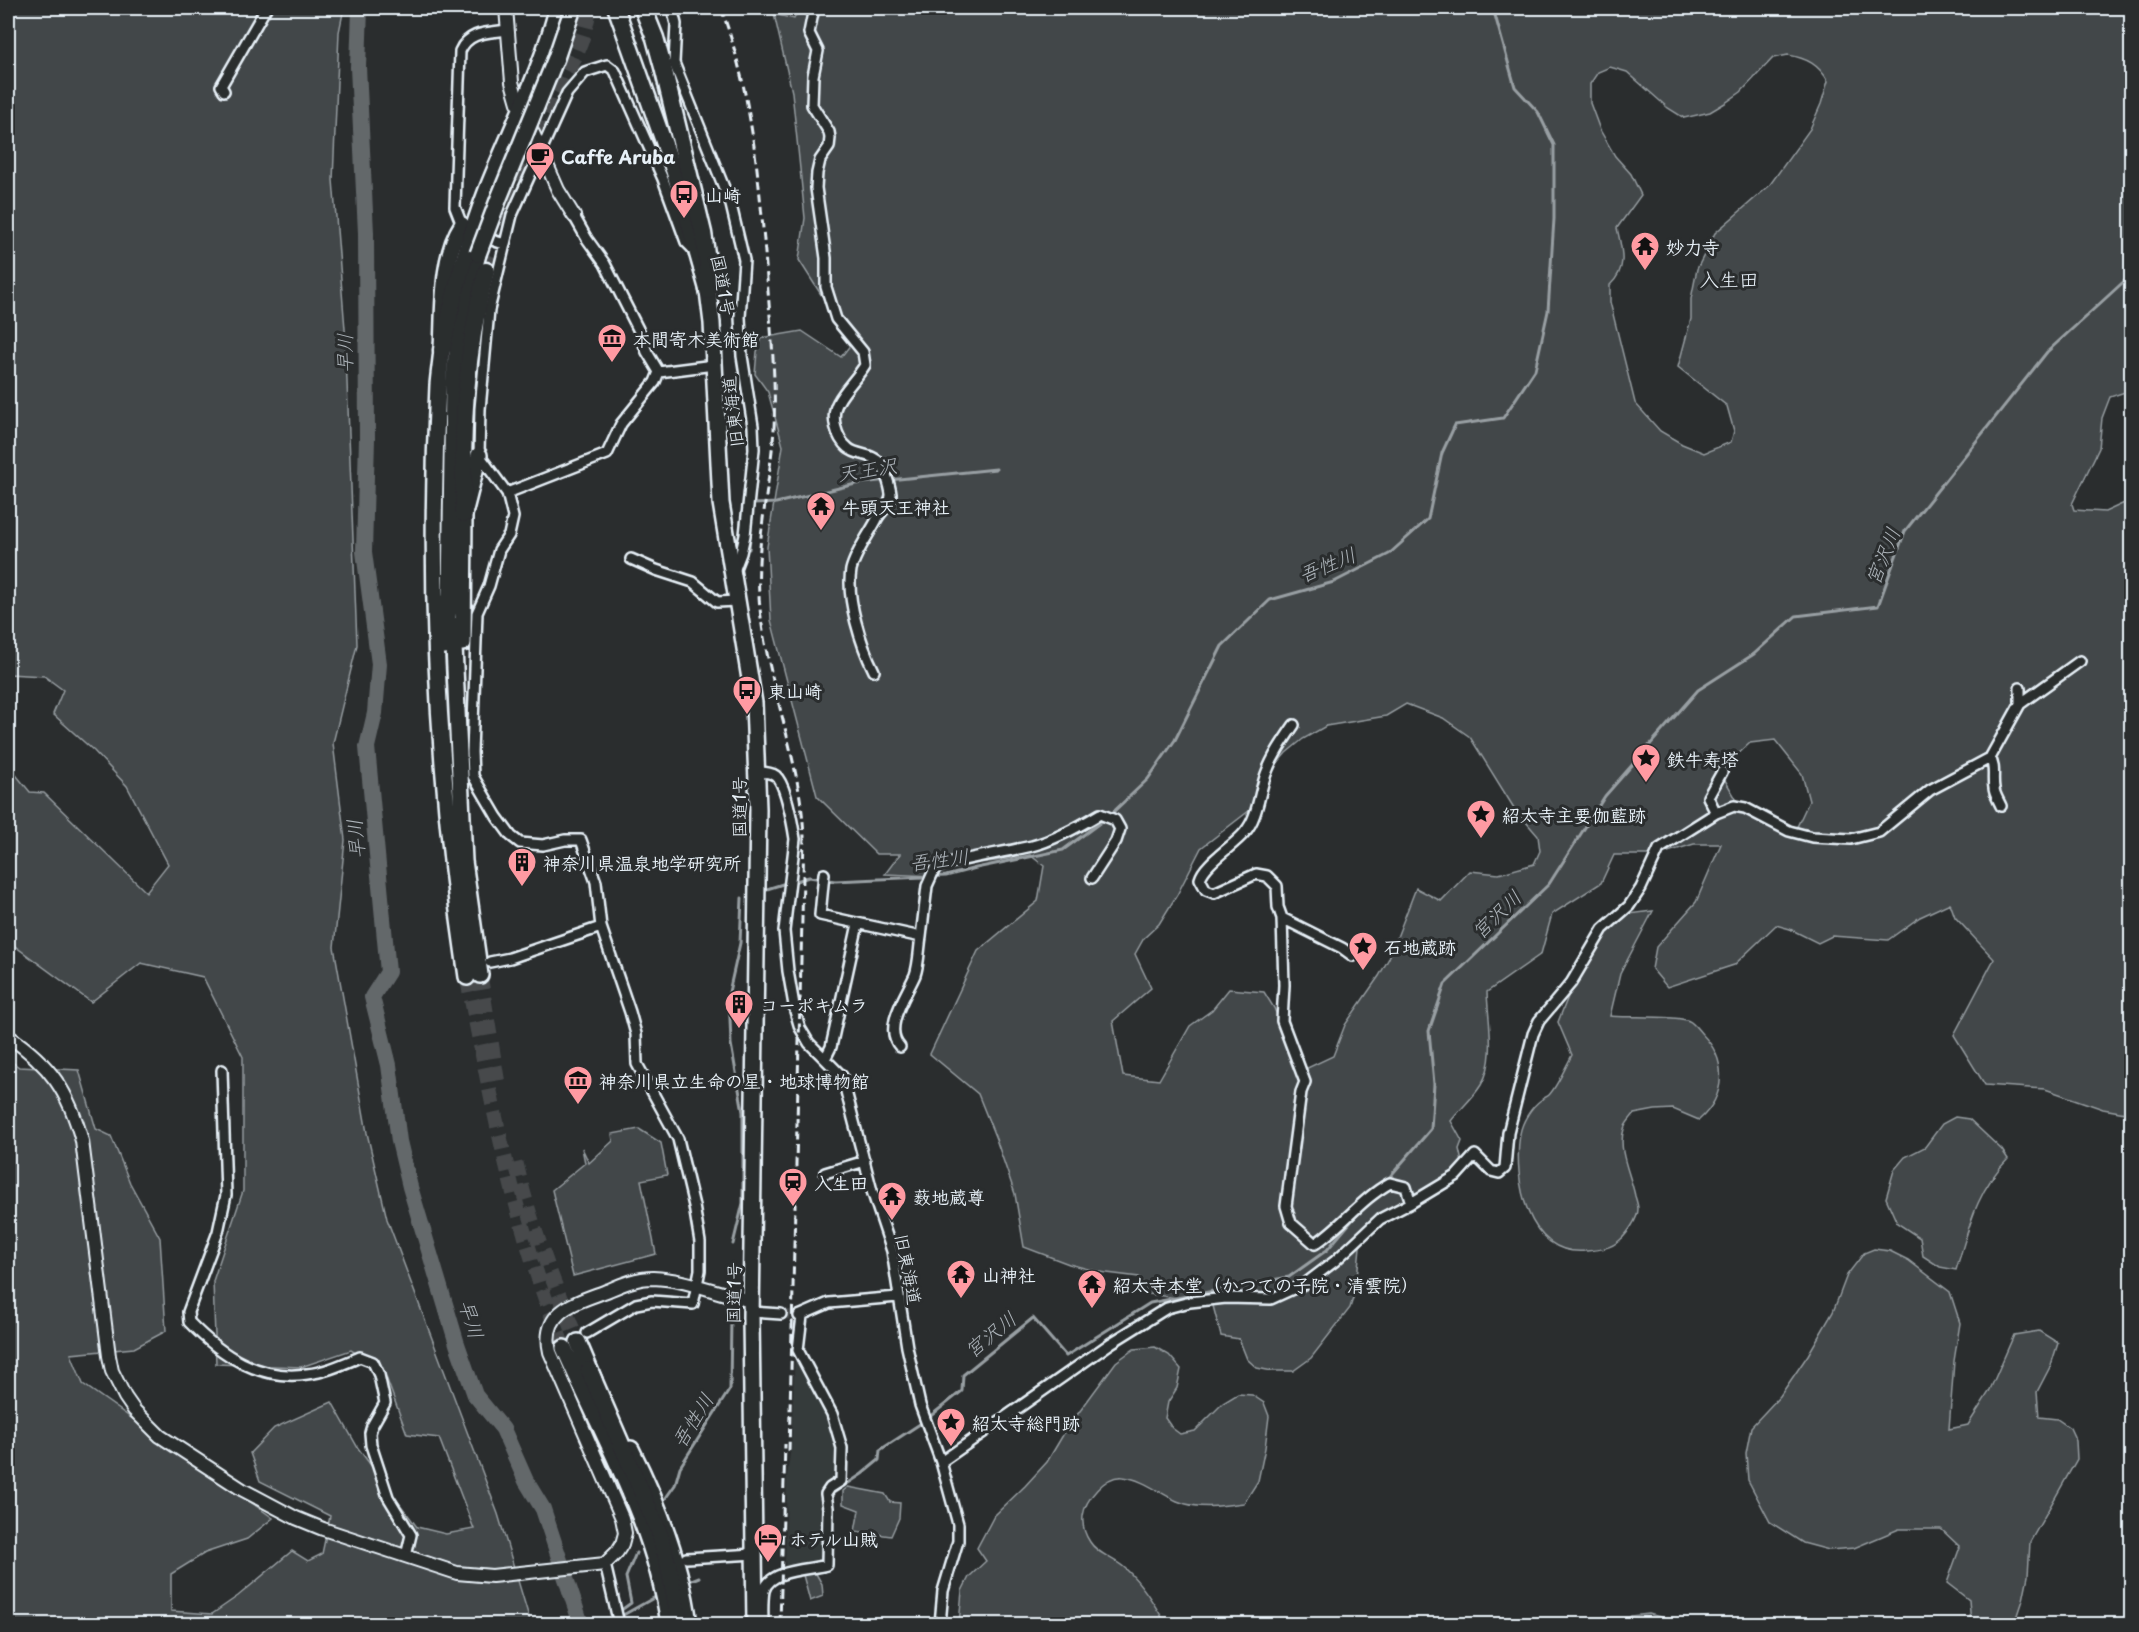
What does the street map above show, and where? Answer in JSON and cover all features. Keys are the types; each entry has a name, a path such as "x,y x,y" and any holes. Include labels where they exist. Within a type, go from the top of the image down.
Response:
{"highway":[{"path":"442,350 451,303 468,244 536,73 558,8"},
{"path":"444,760 445,645 450,595 453,385 458,344 466,299 478,254 556,58 573,8"},
{"name":"国道1号","path":"616,8 674,171 708,291 721,503 754,703 758,771 752,1306 755,1624"},
{"path":"643,8 656,38 704,233 708,260 708,291"},
{"path":"450,595 455,646 464,861 474,976 449,839 436,621 436,429 443,300 456,234 465,227"},
{"path":"458,718 463,628 464,417 468,361 477,306 486,271"},
{"path":"464,514 479,455"},
{"path":"576,1341 659,1532 680,1624"},
{"path":"576,1341 642,1519 661,1583 669,1624"},
{"path":"589,1370 633,1453 662,1515 679,1571 689,1624"}],"street":[{"path":"224,91 221,86 266,8"},
{"path":"506,8 512,82 518,103"},
{"name":"旧東海道","path":"672,8 676,24 674,63 731,205 744,260 740,317 742,356 753,426 754,449 745,535 734,572"},
{"path":"814,8 809,33 818,51 813,76 812,105 829,132 830,138 829,147 820,160 816,188 826,258 826,287 836,319 863,352 865,365 837,403 834,416 838,435 849,449 873,458 881,464 891,492 891,501 877,518 851,571 854,620 874,671"},
{"path":"465,227 455,207 460,51 464,42 474,35 508,30"},
{"path":"576,1341 636,1304 652,1301 693,1304 698,1287 700,1242 678,1139 638,1064 636,1034 601,927 596,882 581,840 565,840 543,845 520,843 511,836 497,817 473,776 477,613 489,586 499,550 509,535 513,517 507,493 479,455 480,409 489,310 512,215 567,93 585,72 607,65 611,67 630,103 663,179 686,242 699,256"},
{"path":"533,133 558,190 587,240 605,264 659,372"},
{"path":"492,240 504,244"},
{"path":"659,372 714,365"},
{"path":"507,493 607,454 621,424 655,382 659,372"},
{"path":"631,559 693,582 717,602 737,601"},
{"path":"941,1462 1111,1343 1167,1308 1190,1302 1226,1298 1271,1299 1306,1283 1335,1261 1380,1219 1412,1203 1456,1176 1475,1155 1491,1171 1499,1173 1505,1168 1508,1133 1533,1034 1539,1021 1571,983 1604,929 1629,906 1641,888 1659,849 1716,813 1734,806 1745,808 1789,831 1812,837 1839,840 1864,837 1880,832 1930,790 1990,758 2020,704 2080,662"},
{"path":"2020,688 2020,704"},
{"path":"1294,725 1281,744 1266,774 1247,830 1228,850 1202,871 1200,879 1206,890 1214,893 1256,873 1268,876 1277,886 1284,986 1282,1021 1305,1082 1286,1206 1291,1223 1314,1244 1332,1233 1371,1194 1390,1183 1406,1187 1412,1203"},
{"path":"1990,758 1994,770 1994,789 2001,806"},
{"name":"旧東海道","path":"758,771 770,773 778,780 795,839 784,931 788,971 800,1028 809,1043 842,1076 892,1251 898,1297 920,1405 941,1462 958,1524 958,1541 943,1591 940,1624"},
{"path":"1716,813 1707,797 1722,772"},
{"path":"900,1047 894,1041 894,1029 901,999 915,974 927,886 936,866 1035,845 1083,825 1100,814 1115,820 1120,829 1116,840 1092,878"},
{"path":"824,874 820,915 921,937"},
{"path":"1281,918 1342,948 1353,956"},
{"path":"825,1059 831,1047 858,924"},
{"path":"490,962 510,958 601,927"},
{"path":"8,1036 39,1060 51,1074 75,1114 82,1141 109,1356 112,1371 134,1410 160,1436 195,1460 243,1490 296,1518 323,1529 408,1548 457,1573 492,1576 601,1565 618,1552 625,1533 622,1518 548,1345 548,1338 558,1314 566,1306 623,1283 651,1278 677,1281 782,1314"},
{"path":"222,1070 226,1195 218,1232 188,1312 189,1322 229,1356 259,1371 309,1374 360,1357 373,1362 379,1375 385,1403 372,1426 370,1444 383,1485 411,1535 408,1548"},
{"path":"825,1173 865,1161"},
{"path":"762,1624 764,1591 768,1583 785,1574 827,1565 828,1508 826,1494 830,1488 841,1481 842,1448 832,1414 798,1350 801,1316 818,1306 829,1303 898,1297"},
{"path":"686,1558 755,1554"},
{"path":"601,1565 618,1623"}],"shaded area":[{"path":"8,8 344,8 339,32 333,180 345,329 357,645 333,743 345,840 334,947 367,1133 387,1219 498,1514 531,1624 8,1624 8,1059 19,1067 79,1070 96,1129 111,1136 130,1183 160,1238 166,1331 134,1348 71,1354 83,1384 273,1518 247,1539 205,1553 171,1574 171,1611 212,1614 238,1596 292,1551 308,1561 322,1554 330,1516 260,1481 250,1453 274,1428 332,1402 358,1448 417,1527 446,1534 474,1529 439,1438 407,1434 383,1369 351,1350 301,1367 216,1364 213,1281 243,1191 243,1057 203,977 141,963 91,1002 8,941 8,765 30,792 44,793 146,892 168,864 127,786 94,751 53,714 63,690 44,676 8,674 8,513 15,448 8,444"},
{"path":"800,8 2131,8 2131,390 2110,397 2102,418 2099,448 2072,504 2074,510 2105,512 2131,500 2131,1114 2103,1109 2045,1089 1985,1085 1954,1035 1994,959 1955,917 1950,903 1920,917 1888,940 1832,936 1818,943 1790,929 1776,925 1734,965 1667,987 1652,969 1656,947 1696,902 1721,844 1694,844 1658,855 1614,855 1601,883 1552,914 1541,954 1487,992 1490,1052 1486,1075 1478,1090 1451,1121 1462,1141 1459,1149 1462,1162 1447,1177 1374,1218 1360,1247 1356,1288 1350,1308 1311,1358 1293,1371 1257,1368 1247,1359 1239,1339 1221,1336 1212,1302 1199,1293 1177,1298 1149,1294 1139,1277 1099,1272 1069,1264 1024,1247 1015,1194 978,1094 930,1054 978,951 1038,901 1044,866 1030,855 963,865 932,876 885,874 900,854 876,854 817,796 771,620 767,547 783,446 768,392 755,374 761,338 802,331 841,357 852,343 799,260 805,218 798,149 792,92 774,14 794,19","holes":["1788,55 1812,63 1824,75 1828,81 1821,104 1810,129 1769,186 1715,233 1697,269 1691,299 1691,319 1678,367 1727,406 1734,431 1731,442 1704,453 1660,431 1635,403 1610,302 1610,285 1616,279 1622,258 1617,228 1641,195 1631,174 1615,156 1600,130 1590,103 1590,84 1598,72 1610,67 1627,72 1668,108 1684,118 1710,112 1725,103 1741,92 1773,58","1406,704 1443,718 1470,737 1514,808 1538,836 1540,851 1534,864 1499,874 1470,871 1441,901 1416,888 1389,958 1345,1025 1333,1056 1299,1072 1274,1008 1264,992 1229,989 1212,1010 1190,1026 1159,1080 1123,1076 1113,1021 1151,988 1135,954 1144,938 1159,924 1201,848 1250,810 1269,773 1286,753 1303,739 1326,726 1386,716","1775,740 1802,774 1809,801 1795,831 1743,811 1722,775 1736,756 1750,743"]},
{"path":"1653,911 1620,974 1610,1016 1674,1018 1691,1022 1710,1044 1716,1055 1720,1066 1719,1089 1715,1100 1699,1120 1673,1109 1634,1114 1625,1127 1622,1145 1638,1206 1634,1222 1623,1237 1608,1247 1586,1251 1566,1250 1550,1242 1537,1228 1528,1212 1519,1172 1518,1152 1521,1129 1534,1107 1552,1091 1572,1055 1558,1022 1579,969 1613,916"},
{"path":"1955,1117 1969,1119 2002,1150 2008,1159 1997,1171 1981,1197 1956,1270 1940,1267 1923,1256 1920,1238 1897,1223 1886,1198 1894,1170 1905,1157 1925,1147 1942,1124"},
{"path":"639,1129 661,1143 667,1175 641,1180 656,1254 573,1276 552,1190 585,1163 582,1148 589,1163 613,1141 612,1134"},
{"path":"1874,1249 1890,1251 1908,1260 1950,1292 1960,1323 1954,1361 1949,1429 1968,1425 1989,1392 2014,1335 2039,1331 2058,1343 2051,1365 2037,1392 2039,1417 2057,1419 2070,1428 2076,1441 2077,1459 2030,1542 2028,1576 2015,1624 1971,1624 1969,1600 1947,1583 1960,1547 1941,1529 1899,1529 1854,1548 1829,1550 1803,1543 1770,1522 1748,1480 1746,1453 1751,1427 1780,1396 1808,1355 1833,1312 1847,1275 1864,1253"},
{"path":"1155,1347 1169,1355 1181,1369 1177,1388 1168,1402 1165,1418 1180,1434 1195,1431 1223,1403 1238,1394 1252,1395 1264,1403 1269,1416 1258,1481 1244,1503 1193,1506 1170,1498 1144,1483 1130,1478 1116,1477 1103,1484 1088,1503 1083,1523 1090,1542 1097,1550 1122,1565 1132,1575 1166,1624 959,1624 962,1591 969,1577 986,1561 977,1548 994,1516 1047,1462 1066,1430 1116,1362 1134,1349"},
{"path":"795,1352 826,1407 839,1447 837,1478 825,1487 825,1559 820,1564 785,1568 787,1475 791,1448"},
{"path":"848,1487 885,1494 890,1502 900,1503 899,1518 891,1536 855,1531 859,1510 843,1504 843,1491"},
{"path":"815,1572 822,1584 823,1596 810,1601 803,1575"},
{"path":"1649,1614 1675,1621 1676,1624 1621,1624 1631,1616"}],"waterway":[{"name":"早川","path":"360,8 358,67 366,233 367,438 364,552 379,664 375,713 367,747 388,972 372,997 389,1065 399,1141 410,1187 457,1344 475,1395 503,1429 526,1481 543,1509 581,1624"},
{"name":"吾性川","path":"1110,815 1148,779 1175,740 1222,646 1270,600 1334,582 1389,554 1428,519 1442,453 1455,425 1503,418 1535,370 1548,311 1554,219 1554,145 1538,112 1515,87 1493,8"},
{"name":"宮沢川","path":"1387,1180 1431,1129 1434,1084 1429,1031 1445,984 1549,884 1605,796 1698,690 1754,654 1796,616 1878,606 1905,531 2047,352 2132,274"},
{"name":"天王沢","path":"749,549 753,504 776,503 860,483 996,469"},
{"name":"吾性川","path":"793,882 809,877 835,881 946,876 1063,850 1105,819"},
{"name":"吾性川","path":"767,889 786,883"},
{"name":"吾性川","path":"733,1244 743,1203 743,1112 731,1044 729,992 740,943 742,898"},
{"name":"宮沢川","path":"928,1418 962,1391 963,1375 1033,1318 1066,1356 1150,1303 1289,1277 1327,1250 1361,1210"},
{"name":"吾性川","path":"665,1499 675,1485 680,1467 730,1389 731,1318"},
{"name":"宮沢川","path":"832,1494 879,1460 880,1450 923,1422"},
{"name":"宮沢川","path":"764,1545 776,1531"},
{"name":"吾性川","path":"602,1624 631,1603 626,1577 636,1553"},
{"name":"宮沢川","path":"687,1582 699,1577"},
{"name":"宮沢川","path":"607,1624 659,1595"}],"tunnel":[{"path":"486,271 525,161 576,54 589,8"},
{"path":"480,975 498,1084"},
{"path":"467,977 518,1212 564,1348"},
{"path":"516,1163 535,1232 578,1342"},
{"path":"781,1314 799,1316"}],"railway":[{"path":"721,8 741,74 748,108 761,210 773,354 774,429 761,533 759,575 762,626 796,775 804,836 789,1452"},
{"path":"780,1624 785,1444"}],"place":[{"name":"Caffe Aruba","path":"540,182"},
{"name":"山崎","path":"684,220"},
{"name":"妙力寺","path":"1645,272"},
{"name":"本間寄木美術館","path":"612,364"},
{"name":"牛頭天王神社","path":"821,532"},
{"name":"東山崎","path":"747,716"},
{"name":"鉄牛寿塔","path":"1646,784"},
{"name":"紹太寺主要伽藍跡","path":"1481,840"},
{"name":"神奈川県温泉地学研究所","path":"522,888"},
{"name":"石地蔵跡","path":"1363,972"},
{"name":"コーポキムラ","path":"739,1030"},
{"name":"神奈川県立生命の星・地球博物館","path":"578,1106"},
{"name":"入生田","path":"793,1208"},
{"name":"薮地蔵尊","path":"892,1222"},
{"name":"山神社","path":"961,1300"},
{"name":"紹太寺本堂（かつての子院・清雲院）","path":"1092,1310"},
{"name":"紹太寺総門跡","path":"951,1448"},
{"name":"ホテル山賊","path":"768,1564"}],"district":[{"name":"入生田","path":"1729,279"}]}
